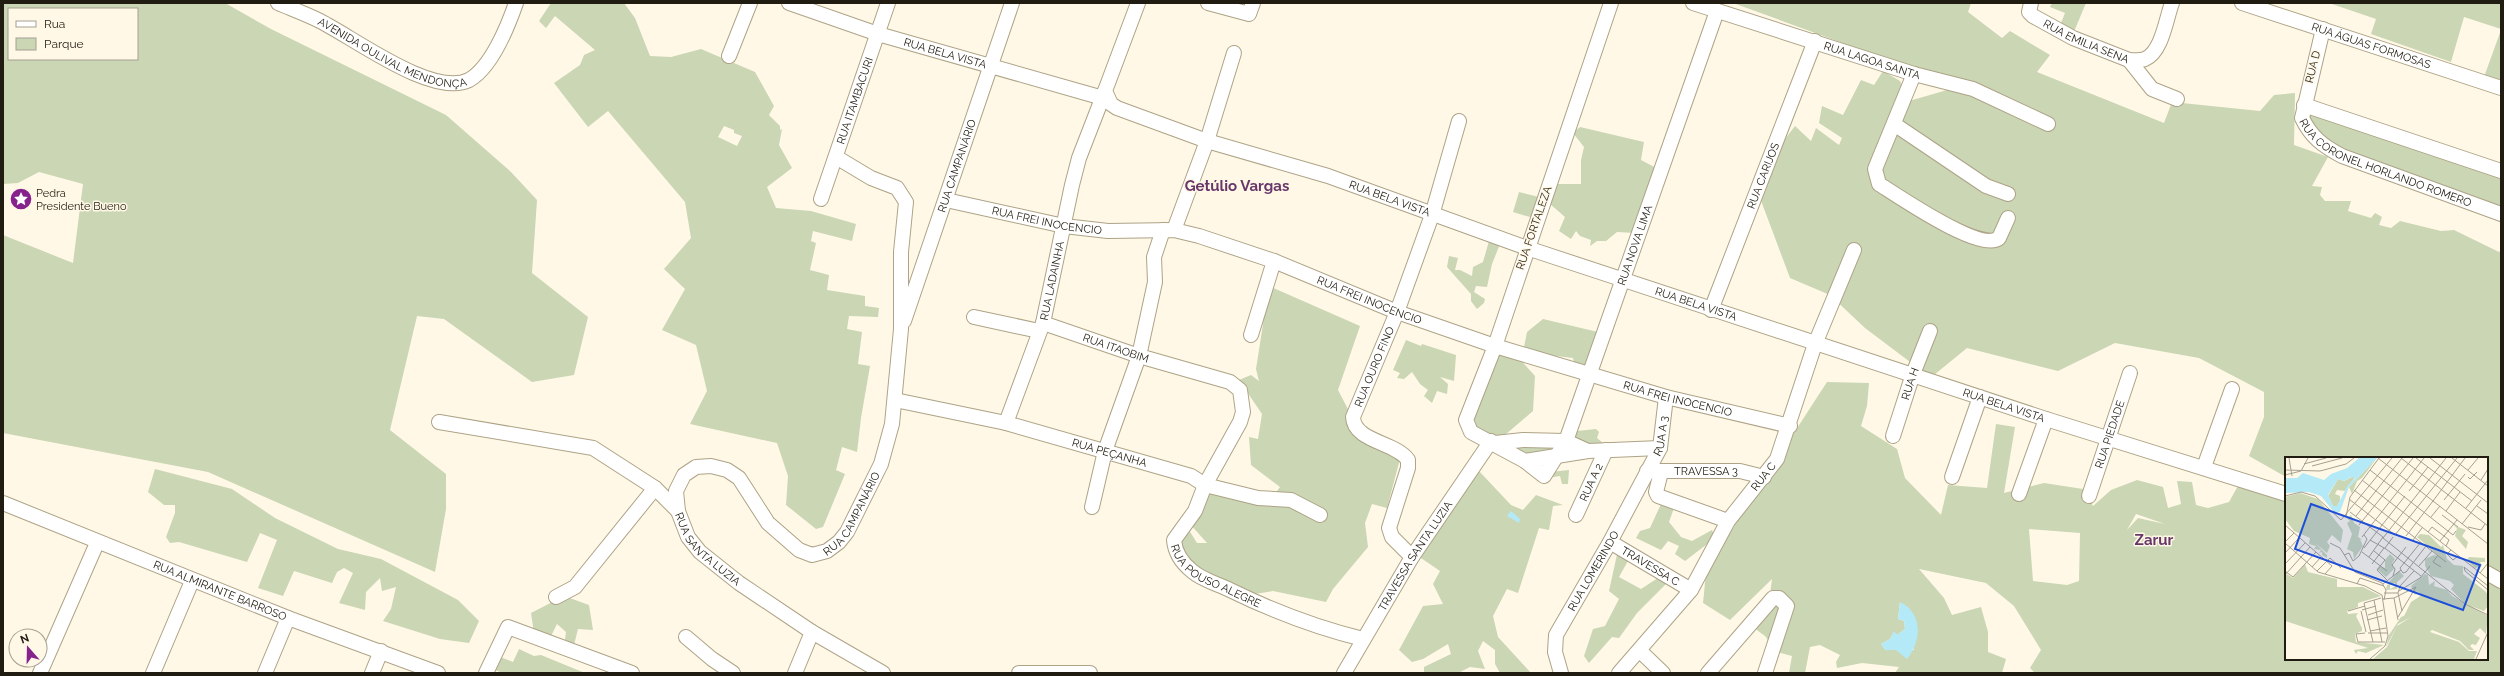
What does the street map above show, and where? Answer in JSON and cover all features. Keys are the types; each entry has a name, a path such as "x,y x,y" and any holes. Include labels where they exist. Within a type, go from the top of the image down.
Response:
{"street":[{"name":"AVENIDA OULIVAL MENDONÇA","path":"278,3 320,21 415,75 456,84 474,76 492,56 515,4"},
{"path":"729,56 750,3"},
{"name":"RUA BELA VISTA","path":"789,3 878,34 1106,98 1126,112 1207,141 1328,176 1526,248 1711,310 1913,374 1980,398 2108,439 2204,467 2285,494"},
{"name":"RUA ITAMBACURI","path":"821,199 888,3"},
{"name":"RUA CAMPANÁRIO","path":"901,329 1012,3"},
{"name":"RUA LADAINHA","path":"1006,422 1041,327 1079,158 1106,98 1138,3"},
{"path":"1208,3 1251,8"},
{"name":"RUA FORTALEZA","path":"1545,475 1542,475 1525,461 1493,442 1471,432 1466,420 1494,346 1526,248 1611,3"},
{"name":"RUA LAGOA SANTA","path":"1693,3 1914,74 1973,89 2048,124"},
{"name":"RUA EMILIA SENA","path":"2030,7 2033,16 2073,38 2129,60 2146,58 2156,48 2172,3"},
{"name":"RUA ÁGUAS FORMOSAS","path":"2242,3 2323,28 2501,88"},
{"name":"RUA NOVA LIMA","path":"1545,475 1566,441 1621,279 1717,11"},
{"name":"RUA D","path":"2304,105 2323,28"},
{"name":"RUA CARIJOS","path":"1711,310 1815,41"},
{"path":"1092,507 1105,451 1139,356 1155,282 1154,256 1168,230 1207,141 1234,53"},
{"path":"2129,60 2147,85 2157,92 2177,99"},
{"path":"1914,74 1875,169 1879,184 1956,231 1993,241 1999,238 2008,218"},
{"name":"RUA CORONEL HORLANDO ROMERO","path":"2501,171 2304,105 2302,118 2307,128 2324,146 2342,156 2501,214"},
{"name":"RUA OURO FINO","path":"1412,557 1392,537 1389,528 1408,468 1408,460 1359,431 1353,422 1353,416 1397,312 1432,215 1459,121"},
{"path":"1894,124 1986,186 2008,194"},
{"name":"RUA CAMPANÁRIO","path":"678,511 676,491 684,475 696,467 711,466 727,470 739,478 768,523 799,550 812,555 827,551 839,542 847,532 882,464 892,424 901,329 901,252 906,202 897,188 871,178 836,157"},
{"name":"RUA FREI INOCENCIO","path":"946,200 1064,226 1108,231 1168,230 1199,236 1274,261 1397,312 1494,346 1666,397 1790,426"},
{"name":"RUA C","path":"1618,673 1640,651 1690,590 1728,520 1764,478 1778,459 1790,426 1815,344 1854,250"},
{"path":"1251,335 1274,261"},
{"name":"RUA ITAOBIM","path":"974,317 1041,327 1139,356 1190,369"},
{"name":"RUA H","path":"1893,436 1913,374 1930,331"},
{"name":"RUA POUSO ALEGRE","path":"1190,369 1230,382 1240,390 1242,401 1240,422 1205,486 1191,517 1174,540 1178,554 1187,566 1202,578 1309,625 1363,639"},
{"name":"RUA PIEDADE","path":"2088,496 2130,373"},
{"path":"2204,467 2232,389"},
{"name":"RUA A 3","path":"1647,471 1660,448 1666,397"},
{"path":"1952,477 1980,398"},
{"name":"RUA PEÇANHA","path":"894,400 1006,422 1191,476 1205,486 1258,498 1291,500 1320,515"},
{"path":"2019,494 2046,419"},
{"name":"RUA SANTA LUZIA","path":"439,422 506,435 587,446 655,488 678,511 688,537 700,552 739,583 812,632 883,673"},
{"path":"1493,442 1523,440 1566,441 1588,450"},
{"name":"TRAVESSA SANTA LUZIA","path":"1344,673 1412,557 1493,442"},
{"path":"1525,461 1588,450 1660,448"},
{"name":"RUA A 2","path":"1576,515 1606,450"},
{"name":"TRAVESSA 3","path":"1647,471 1740,471 1764,478"},
{"name":"RUA LOMERINDO","path":"1561,673 1555,652 1556,635 1610,542 1647,471"},
{"path":"1661,472 1656,492 1658,496 1728,520"},
{"path":"556,597 575,587 655,488"},
{"name":"RUA ALMIRANTE BARROSO","path":"3,503 192,581 438,673"},
{"name":"TRAVESSA C","path":"1610,542 1690,590"},
{"path":"40,673 98,543"},
{"path":"2488,574 2501,580"},
{"path":"153,673 192,581"},
{"path":"1708,673 1773,598 1779,598 1787,606 1766,673"},
{"path":"265,673 288,618"},
{"path":"486,673 508,627 632,673"},
{"path":"795,673 812,632"},
{"path":"686,637 712,660 733,673"},
{"path":"1640,651 1663,673"},
{"path":"372,673 381,652"},
{"path":"1019,673 1090,673"}],"green space":[{"path":"3,3 225,3 271,29 446,115 511,172 537,200 532,273 588,317 574,375 532,382 444,319 417,316 390,430 446,474 446,509 435,572 208,472 3,433 3,235 73,263 83,184 39,172 18,183 3,184"},
{"path":"551,3 624,3 635,18 650,56 671,57 701,49 755,72 774,106 769,115 780,126 780,130 782,129 779,145 792,168 767,187 776,208 811,211 856,224 852,241 813,231 811,241 816,243 810,270 829,275 827,290 865,296 865,306 879,308 878,317 849,316 847,329 862,332 858,364 870,366 857,452 842,447 836,470 845,474 823,527 816,529 786,505 788,476 777,443 690,424 707,391 696,345 662,330 685,289 664,269 691,238 685,202 608,111 588,127 554,83 580,65 584,55 595,50 555,16 546,28 539,21","holes":["724,126 734,130 734,133 742,136 737,146 718,137"]},
{"path":"1733,3 1971,3 1968,12 2002,38 2010,31 2050,55 2037,72 2164,123 2172,102 2260,111 2274,95 2295,93 2294,145 2328,157 2312,186 2322,187 2320,195 2325,201 2351,201 2348,211 2371,218 2375,213 2382,217 2379,225 2391,228 2400,221 2441,231 2454,230 2499,252 2501,250 2501,576 2488,567 2488,457 2285,457 2285,476 2249,456 2264,417 2264,392 2199,358 2115,343 2058,371 1967,348 1934,375 1922,371 1865,328 1830,295 1790,278 1757,190 1776,151 1795,126 1811,141 1816,128 1839,145 1842,138 1819,123 1822,106 1843,115 1861,80 1874,85 1883,71 1900,81 1909,101 1961,86"},
{"path":"2052,3 2086,3 2073,34 2059,28 2065,13 2050,7"},
{"path":"2329,3 2501,3 2501,29 2464,17 2451,62 2371,34 2376,19"},
{"path":"2501,30 2501,82 2484,77"},
{"path":"2308,111 2501,178 2501,208 2335,146 2320,136 2312,128 2308,118"},
{"path":"1580,127 1644,142 1641,160 1660,170 1635,233 1617,232 1606,241 1597,241 1590,246 1591,240 1580,236 1576,231 1571,239 1559,231 1565,217 1549,203 1556,184 1581,184 1581,160 1584,147 1573,133"},
{"path":"1519,192 1539,197 1533,218 1513,212"},
{"path":"1489,241 1500,244 1492,264 1487,287 1476,286 1474,292 1485,299 1484,303 1477,309 1471,301 1471,294 1447,267 1449,256 1458,258 1455,270 1460,270 1472,276 1473,267 1483,262"},
{"path":"1269,286 1360,326 1338,390 1350,413 1347,426 1400,459 1387,508 1372,504 1365,523 1368,547 1333,589 1326,602 1273,591 1249,595 1197,569 1181,552 1178,540 1187,527 1197,543 1207,543 1190,524 1207,489 1274,495 1280,487 1251,465 1249,437 1258,439 1262,414 1239,380 1251,375 1259,381 1256,369"},
{"path":"1543,319 1598,332 1591,371 1575,367 1573,358 1523,352 1527,332"},
{"path":"1406,340 1421,346 1422,344 1456,355 1454,381 1440,377 1448,384 1447,394 1437,391 1432,403 1424,396 1428,390 1420,384 1412,372 1404,379 1397,378 1400,373 1393,370"},
{"path":"1498,351 1517,356 1535,376 1533,411 1499,440 1471,424"},
{"path":"1827,382 1869,383 1867,406 1861,426 1897,449 1905,478 1941,515 1948,485 1987,488 1996,424 2015,427 2004,493 2044,483 2083,489 2093,506 2111,490 2137,480 2163,487 2168,508 2181,504 2177,481 2192,482 2196,505 2208,508 2229,502 2239,484 2285,497 2285,660 2488,660 2488,582 2501,588 2501,673 2035,673 2030,668 2041,650 2014,606 1986,583 1919,569 1944,598 1952,615 1981,607 1988,632 1988,652 2006,659 2002,673 1895,673 1899,667 1862,663 1837,668 1836,662 1840,655 1820,645 1810,647 1805,673 1789,673 1792,656 1777,652 1765,636 1754,628 1768,610 1772,579 1730,620 1703,603 1706,573 1751,499","holes":["2136,514 2165,524 2138,518 2127,530","2029,529 2080,533 2079,581 2067,585 2033,581","1900,602 1914,650 1885,649 1881,644 1890,639 1894,632 1897,635 1905,629 1904,621 1898,619"]},
{"path":"1596,429 1599,432 1597,438 1603,443 1599,448 1568,439 1577,431"},
{"path":"1550,443 1554,454 1525,458 1503,446"},
{"path":"155,469 232,489 275,518 338,549 381,559 458,600 479,621 469,643 440,639 383,621 391,609 396,587 382,591 380,578 366,592 365,610 339,603 353,573 344,568 337,572 332,583 294,571 283,596 258,588 277,540 260,533 247,562 179,542 170,543 166,537 175,513 175,505 164,505 148,492"},
{"path":"1478,470 1511,505 1523,510 1536,495 1563,505 1553,506 1549,530 1539,528 1518,593 1507,589 1493,616 1498,637 1531,673 1500,673 1495,664 1495,650 1483,641 1478,651 1485,669 1470,667 1458,673 1424,673 1424,667 1451,654 1448,644 1423,659 1412,662 1399,650 1423,606 1443,604 1433,584 1440,571 1418,556"},
{"path":"1569,470 1568,484 1562,484 1560,476 1548,478 1551,472"},
{"path":"1661,504 1674,508 1669,522 1681,537 1692,541 1712,530 1715,538 1685,561 1675,554 1679,546 1668,541 1661,550 1636,538 1640,531 1650,528"},
{"path":"1618,550 1629,559 1619,577 1641,589 1658,578 1668,582 1637,613 1619,638 1612,637 1589,663 1584,656 1593,629 1605,626 1619,599 1609,591"},
{"path":"564,596 589,605 593,630 578,629 573,649 564,646 566,632 557,624 551,636 534,633 531,613"},
{"path":"519,649 534,656 541,655 585,673 503,673 495,670 500,657 513,662"}],"water":[{"path":"1511,511 1520,519 1519,523 1507,516"},
{"path":"1900,602 1908,607 1913,613 1918,628 1915,644 1907,659 1896,650 1885,650 1881,644 1890,639 1894,631 1897,635 1905,629 1904,621 1898,619"}],"place":[{"name":"Pedra Presidente Bueno","path":"21,199"}],"district":[{"name":"Getúlio Vargas","path":"1237,186"},
{"name":"Zarur","path":"2154,540"}]}
